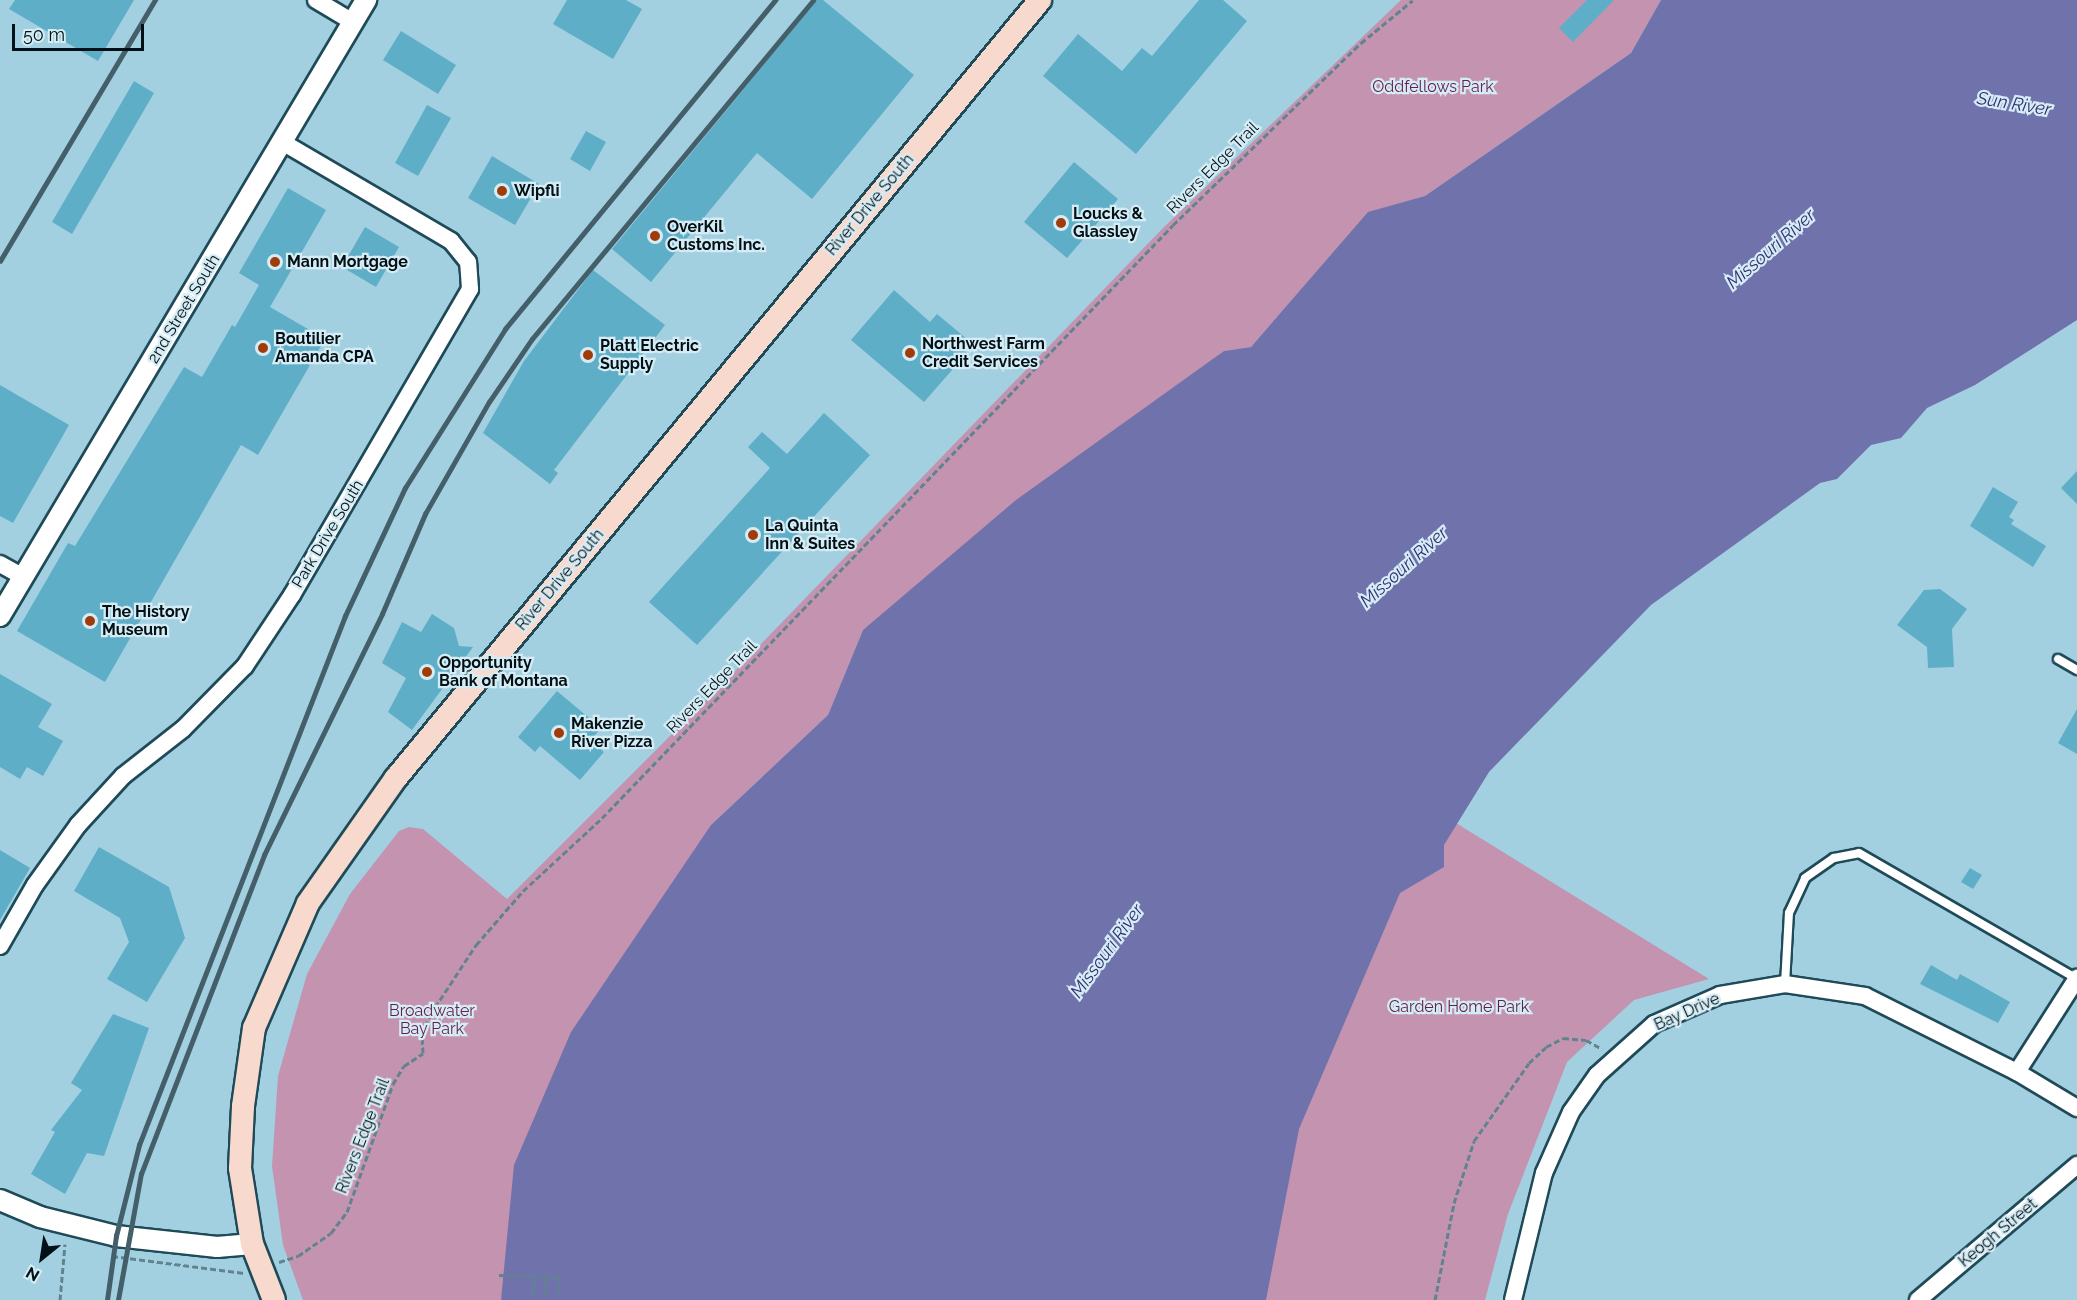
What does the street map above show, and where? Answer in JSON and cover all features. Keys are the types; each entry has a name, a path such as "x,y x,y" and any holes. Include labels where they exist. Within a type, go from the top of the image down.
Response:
{"main road":[{"name":"River Drive South","path":"274,1300 252,1244 240,1168 243,1106 254,1028 308,903 396,778 1040,0"}],"street":[{"path":"316,0 353,22"},
{"name":"2nd Street South","path":"0,616 284,143 366,0"},
{"name":"Park Drive South","path":"0,946 35,885 78,825 123,776 183,729 245,666 292,595 470,289 468,262 451,241 284,143"},
{"path":"0,564 23,577"},
{"path":"2017,1071 2077,978"},
{"name":"Bay Drive","path":"1513,1300 1544,1173 1571,1112 1597,1075 1654,1024 1720,995 1785,984 1864,996 2017,1071 2077,1108"},
{"name":"Keogh Street","path":"1918,1300 2077,1165"},
{"path":"0,1200 40,1217 116,1236 217,1247 252,1244"}],"lane":[{"path":"2058,660 2077,670"},
{"path":"1785,984 1790,913 1805,878 1834,858 1859,853 2077,978"}],"path":[{"name":"Rivers Edge Trail","path":"103,1254 238,1275 298,1256 331,1233 347,1212 393,1084 404,1066 423,1053 422,1035 430,1015 476,945 523,891 602,818 1173,225 1361,43 1413,0"},
{"path":"1435,1300 1454,1203 1474,1142 1529,1063 1563,1038 1586,1040 1614,1060"},
{"path":"60,1300 63,1243 73,1246"},
{"path":"499,1275 559,1277 559,1295"},
{"path":"533,1296 534,1276"},
{"path":"546,1276 546,1296"}],"green space":[{"name":"Broadwater Bay Park","path":"1401,0 1661,0 1631,53 1425,196 1368,213 1251,347 1224,351 863,630 828,715 711,825 506,1268 501,1300 303,1300 283,1245 272,1166 278,1076 307,974 350,894 399,831 409,827 423,829 507,899 735,671 1164,227"},
{"name":"Garden Home Park","path":"1443,815 1709,979 1634,1000 1567,1062 1508,1214 1485,1300 1257,1300 1260,1216 1350,953"}],"water":[{"path":"1661,0 2077,0 2077,320 1975,385 1927,408 1901,438 1871,445 1837,479 1820,483 1651,605 1489,772 1444,845 1444,867 1400,893 1299,1129 1266,1300 501,1300 514,1165 571,1032 711,825 828,715 863,630 1016,500 1224,351 1251,347 1368,212 1425,196 1631,53"}],"building":[{"path":"15,0 134,0 98,61 9,9"},
{"path":"567,0 626,0 642,9 613,59 553,24"},
{"path":"817,0 823,0 914,75 812,199 757,153 651,282 612,249"},
{"path":"1199,0 1223,0 1247,21 1136,154 1043,76 1078,34 1122,71 1142,48 1152,56"},
{"path":"1587,0 1614,0 1573,42 1559,28"},
{"path":"401,31 456,65 438,94 383,60"},
{"path":"134,81 154,93 72,234 52,222"},
{"path":"427,105 451,118 418,176 395,163"},
{"path":"586,131 606,142 590,171 570,159"},
{"path":"492,156 539,184 515,225 468,198"},
{"path":"1074,162 1118,199 1067,258 1024,222"},
{"path":"288,188 326,210 270,307 325,339 258,455 241,445 105,682 17,631 68,543 75,546 184,367 202,377 232,325 235,327 259,285 239,273"},
{"path":"365,227 399,247 376,287 342,267"},
{"path":"593,270 665,325 554,470 558,473 550,484 483,433 524,361"},
{"path":"894,290 930,322 937,314 967,339 960,347 967,353 924,402 851,340"},
{"path":"0,385 69,425 13,523 0,516"},
{"name":"La Quinta Inn & Suites","path":"824,413 870,455 697,645 649,602 770,468 748,447 762,432 787,454"},
{"path":"2077,471 2077,504 2061,488"},
{"path":"1993,487 2018,502 2009,517 2014,520 2011,524 2046,546 2033,567 1970,526"},
{"path":"1940,589 1967,609 1952,629 1954,667 1928,668 1927,647 1897,625 1924,590"},
{"path":"432,614 454,628 459,646 473,647 412,730 388,712 406,678 382,663 402,622 421,632"},
{"path":"0,674 52,704 38,727 63,741 43,776 27,767 20,779 0,767"},
{"name":"Makenzie River Pizza","path":"557,691 601,728 590,741 604,752 580,780 540,746 535,752 518,737"},
{"path":"2077,709 2077,754 2058,743"},
{"path":"99,847 169,887 185,938 147,1002 107,979 129,942 120,918 74,891"},
{"path":"0,850 30,868 0,920"},
{"path":"1970,868 1982,875 1973,889 1961,882"},
{"path":"1931,965 1957,980 1960,974 2010,1002 1998,1023 1920,984"},
{"path":"113,1014 149,1028 104,1156 87,1153 65,1194 31,1174 55,1132 51,1130 82,1090 71,1083"}],"railway":[{"path":"0,261 155,0"},
{"path":"107,1300 116,1236 139,1145 345,616 405,488 505,329 775,0"},
{"path":"118,1300 141,1174 264,855 382,614 425,514 489,402 532,339 813,0"}],"place":[{"name":"Wipfli","path":"502,191"},
{"name":"Loucks & Glassley","path":"1061,223"},
{"name":"OverKil Customs Inc.","path":"655,236"},
{"name":"Mann Mortgage","path":"275,262"},
{"name":"Boutilier Amanda CPA","path":"263,348"},
{"name":"Northwest Farm Credit Services","path":"910,353"},
{"name":"Platt Electric Supply","path":"588,355"},
{"name":"La Quinta Inn & Suites","path":"753,535"},
{"name":"The History Museum","path":"90,621"},
{"name":"Opportunity Bank of Montana","path":"427,672"},
{"name":"Makenzie River Pizza","path":"559,733"}],"park label":[{"name":"Oddfellows Park","path":"1433,87"}],"water label":[{"name":"Sun River","path":"2014,104"},
{"name":"Missouri River","path":"1771,249"},
{"name":"Missouri River","path":"1404,567"},
{"name":"Missouri River","path":"1107,951"}]}
